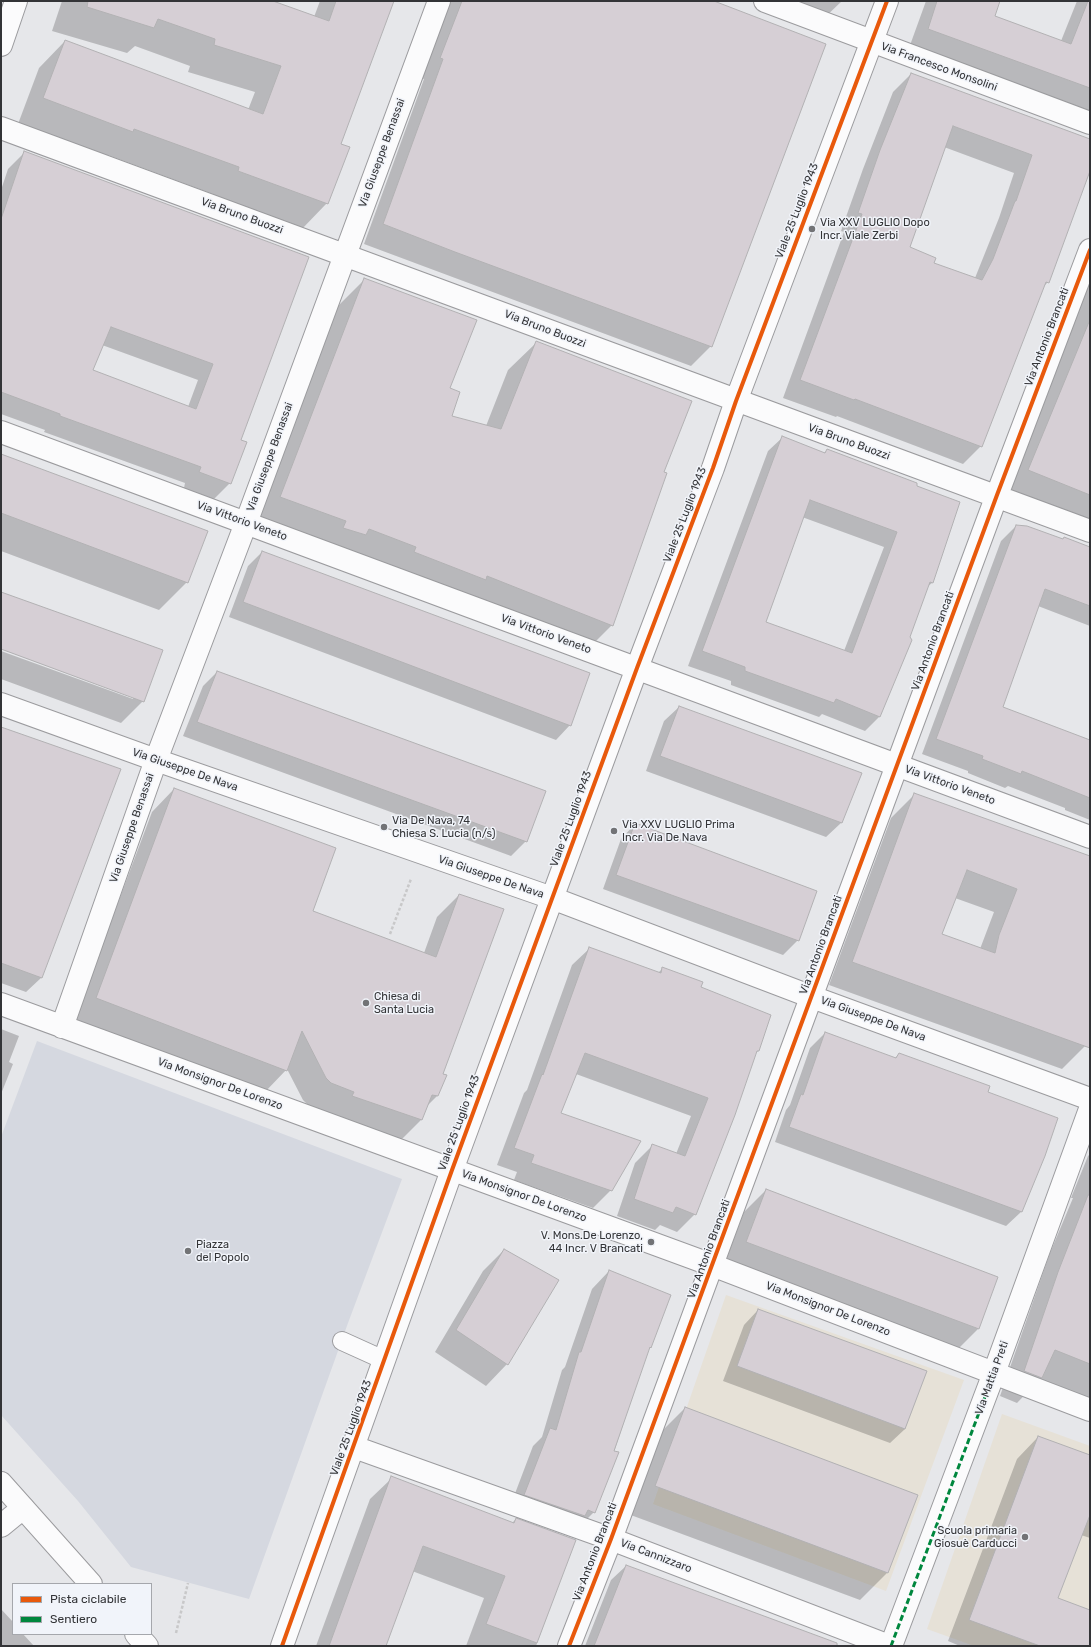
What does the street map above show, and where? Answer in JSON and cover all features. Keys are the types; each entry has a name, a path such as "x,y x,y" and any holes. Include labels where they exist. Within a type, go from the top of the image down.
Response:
{"street":[{"path":"1,45 16,1"},
{"name":"Via Giuseppe Benassai","path":"62,1027 156,760 246,523 439,1"},
{"name":"Via Francesco Monsolini","path":"765,1 1090,123"},
{"name":"Viale 25 Luglio 1943","path":"282,1646 452,1170 552,898 713,468 736,401 887,1"},
{"name":"Via Bruno Buozzi","path":"1,128 345,254 736,401 996,495 1090,531"},
{"name":"Via Antonio Brancati","path":"569,1646 611,1539 996,495 1090,250"},
{"name":"Via Vittorio Veneto","path":"1,432 1090,837"},
{"name":"Via Giuseppe De Nava","path":"1,704 156,760 552,898 812,997 1090,1099"},
{"name":"Via Monsignor De Lorenzo","path":"1,1004 712,1265 1090,1410"},
{"name":"Via Mattia Preti","path":"890,1646 994,1373 1090,1109"},
{"name":"Via Cannizzaro","path":"354,1447 611,1539 890,1646"},
{"path":"1,1483 91,1583"},
{"path":"1,1526 23,1508"},
{"path":"137,1635 147,1646"}],"lane":[{"path":"342,1341 384,1360"}],"path":[{"path":"390,934 422,852"},
{"path":"176,1633 188,1583"}],"shaded area":[{"name":"Piazza del Popolo","path":"37,1041 402,1179 348,1323 249,1599 131,1567 78,1501 1,1415 1,1137"},
{"path":"726,1295 964,1380 886,1591 653,1504"},
{"name":"Scuola primaria Giosuè Carducci","path":"1002,1414 1090,1446 1090,1646 974,1646 927,1629"}],"building":[{"path":"88,1 273,1 329,21 336,1 394,1 341,144 350,147 328,204 238,171 239,167 134,129 133,132 43,98 65,40 263,114 281,66 214,45 215,39 158,19 154,28 87,7"},
{"path":"462,1 714,1 826,44 712,347 383,224 443,59 440,58"},
{"path":"937,1 1000,1 995,16 1071,44 1088,1 1090,1 1090,88 928,29"},
{"path":"911,73 1090,139 1090,171 1049,283 1046,282 982,447 800,380 862,214 858,213 880,150","holes":["953,126 1032,155 993,259 982,280 934,263 936,258 910,247"]},
{"path":"24,151 309,257 241,440 247,442 231,484 199,472 201,467 60,416 60,414 1,392 1,219","holes":["111,327 213,364 196,409 93,370"]},
{"path":"364,278 477,320 450,388 460,392 452,416 501,429 536,341 692,401 664,472 667,473 613,626 487,576 486,580 414,552 416,547 369,529 366,535 343,528 346,521 280,497"},
{"path":"1090,322 1090,495 1028,470"},
{"path":"782,436 825,453 827,449 917,483 917,486 960,502 933,583 930,582 910,637 912,640 880,717 836,699 834,703 745,671 745,667 702,651","holes":["810,500 897,532 852,653 766,622"]},
{"path":"1,454 208,531 188,583 1,513"},
{"path":"1016,525 1027,526 1063,539 1064,537 1090,547 1090,606 1045,589 1003,707 1090,740 1090,798 1022,771 1021,774 982,759 983,756 936,739"},
{"path":"262,551 590,673 571,726 243,602"},
{"path":"1,592 163,650 144,702 1,649"},
{"path":"217,671 546,791 527,842 197,722"},
{"path":"679,706 862,773 842,823 660,756"},
{"path":"1,727 121,769 42,978 1,963"},
{"path":"174,788 336,848 313,911 436,957 459,894 504,909 443,1074 447,1075 438,1096 432,1095 422,1120 352,1096 354,1092 331,1083 326,1078 302,1031 287,1071 96,998"},
{"path":"914,793 1090,856 1090,1048 852,962","holes":["967,870 1017,889 999,935 995,953 942,934"]},
{"path":"635,823 817,891 799,941 616,875"},
{"path":"589,947 661,973 662,967 703,982 701,987 771,1015 735,1115 696,1215 676,1207 673,1213 634,1199 652,1144 685,1156 708,1098 585,1053 561,1113 641,1141 612,1191 531,1163 534,1155 514,1148 542,1074 543,1075"},
{"path":"825,1032 896,1058 899,1053 990,1086 988,1092 1058,1118 1045,1156 1022,1212 789,1127 801,1094 803,1095"},
{"path":"766,1189 998,1277 979,1329 746,1242"},
{"path":"1088,1195 1090,1195 1090,1364 1055,1350 1042,1378 1024,1371 1058,1272"},
{"path":"504,1249 559,1280 508,1365 456,1330"},
{"path":"609,1270 671,1295 651,1348 650,1347 614,1451 619,1452 595,1513 588,1510 585,1516 524,1495 550,1428 556,1430 579,1352 581,1352"},
{"path":"758,1309 927,1371 905,1429 737,1366"},
{"path":"685,1407 918,1495 888,1573 655,1486"},
{"path":"1038,1436 1090,1455 1090,1515 1058,1598 1090,1610 1090,1646 1040,1646 969,1620"},
{"path":"391,1476 514,1523 516,1518 576,1540 537,1643 486,1624 505,1576 423,1546 386,1646 329,1646"},
{"path":"626,1565 837,1643 837,1646 594,1646"}],"marked path":[{"path":"891,1646 994,1373"}],"cycle path":[{"path":"282,1646 452,1170 637,668 713,468 736,401 887,1"},
{"path":"569,1646 611,1539 997,495 1090,250"}],"place":[{"name":"Via XXV LUGLIO Dopo Incr. Viale Zerbi","path":"812,229"},
{"name":"Via De Nava, 74 Chiesa S. Lucia (n/s)","path":"384,827"},
{"name":"Via XXV LUGLIO Prima Incr. Via De Nava","path":"614,831"},
{"name":"Chiesa di Santa Lucia","path":"366,1003"},
{"name":"V. Mons.De Lorenzo, 44 Incr. V Brancati","path":"651,1242"},
{"name":"Piazza del Popolo","path":"188,1251"},
{"name":"Scuola primaria Giosuè Carducci","path":"1025,1537"}]}
